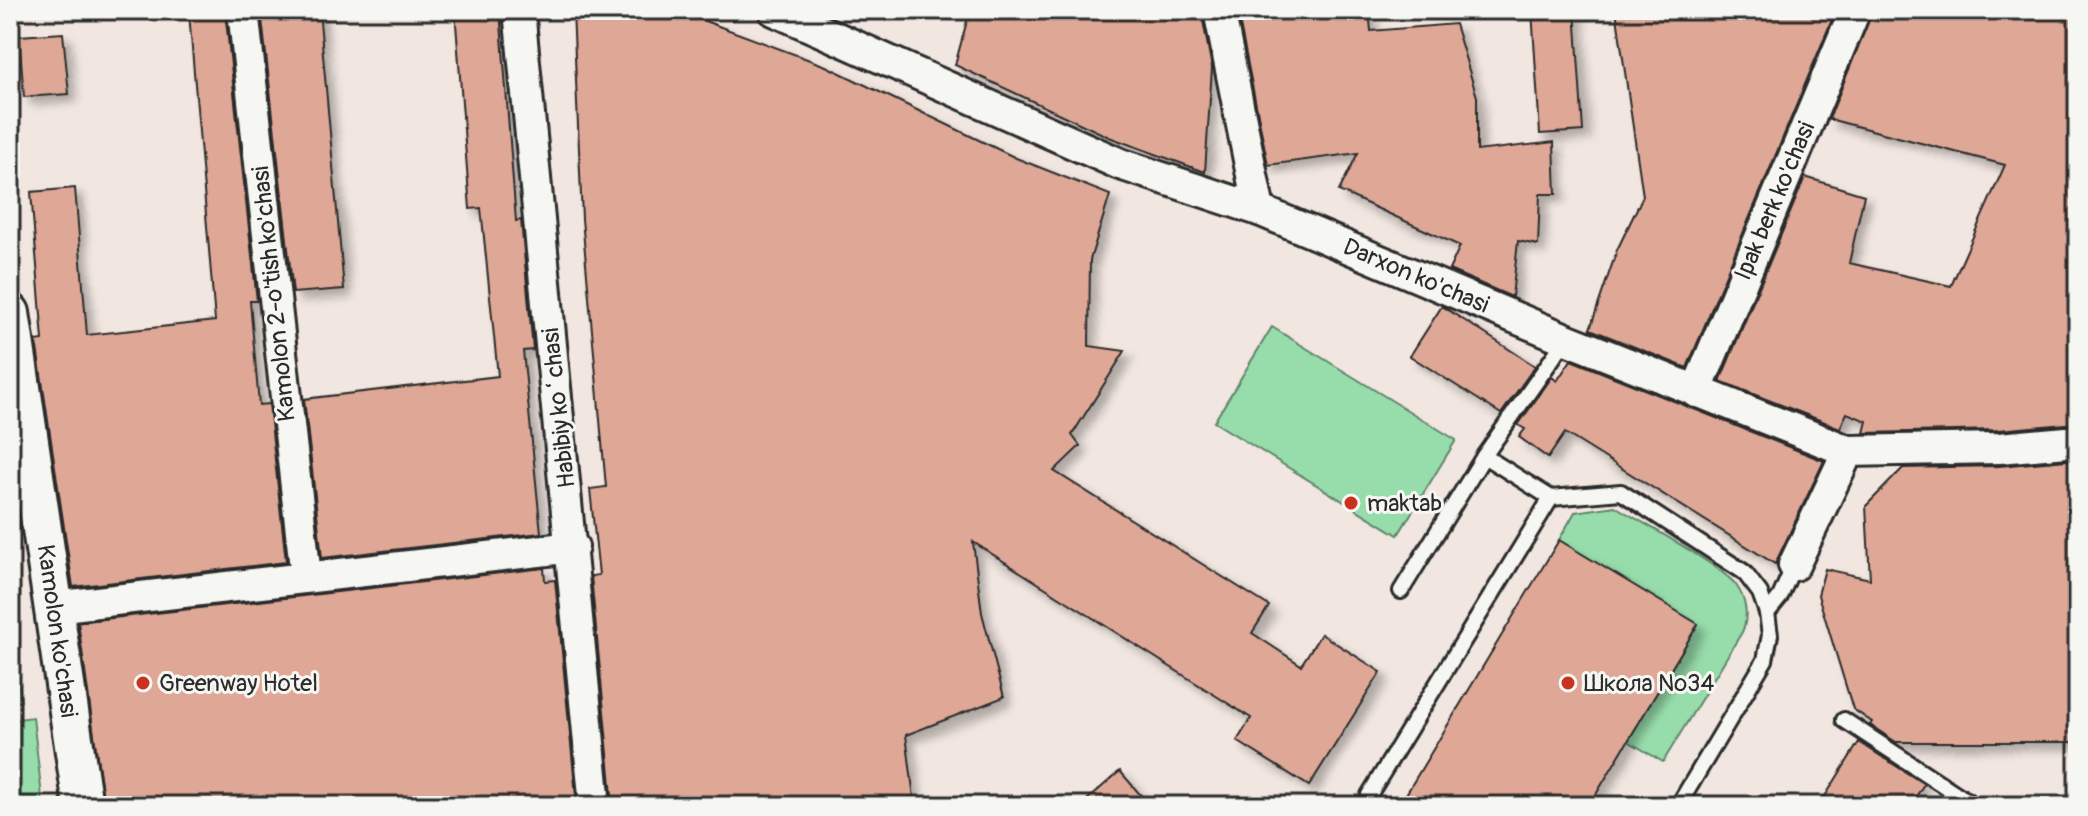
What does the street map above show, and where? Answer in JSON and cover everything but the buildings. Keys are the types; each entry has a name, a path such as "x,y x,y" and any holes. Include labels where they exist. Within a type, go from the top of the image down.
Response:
{"street":[{"name":"Kamolon 2-o'tish ko'chasi","path":"243,10 306,577"},
{"name":"Habibiy koʻchasi","path":"519,10 573,547 595,806"},
{"name":"Darxon ko'chasi","path":"774,10 1120,164 1259,210 1566,339 1848,451 1999,448 2078,441"},
{"path":"1219,10 1259,210"},
{"name":"Ipak berk ko'chasi","path":"1696,392 1855,10"},
{"name":"Kamolon ko'chasi","path":"10,313 83,806"},
{"path":"1794,565 1848,451"},
{"path":"54,607 573,547"}],"lane":[{"path":"1401,591 1484,456 1566,339"},
{"path":"1484,456 1551,498 1621,492 1744,572 1760,593 1770,635 1765,660 1678,806"},
{"path":"1369,795 1551,498"},
{"path":"1767,613 1780,597 1794,565"},
{"path":"1844,720 1975,806"}],"green space":[{"path":"1272,327 1456,440 1398,535 1214,422"},
{"path":"1615,506 1727,576 1736,585 1744,602 1742,632 1663,762 1628,741 1698,624 1559,540 1575,512"},
{"path":"10,626 21,701 10,702"},
{"path":"33,717 43,806 10,806 10,720"}],"place":[{"name":"maktab","path":"1351,503"},
{"name":"Greenway Hotel","path":"143,683"},
{"name":"Школа №34","path":"1568,683"}]}
